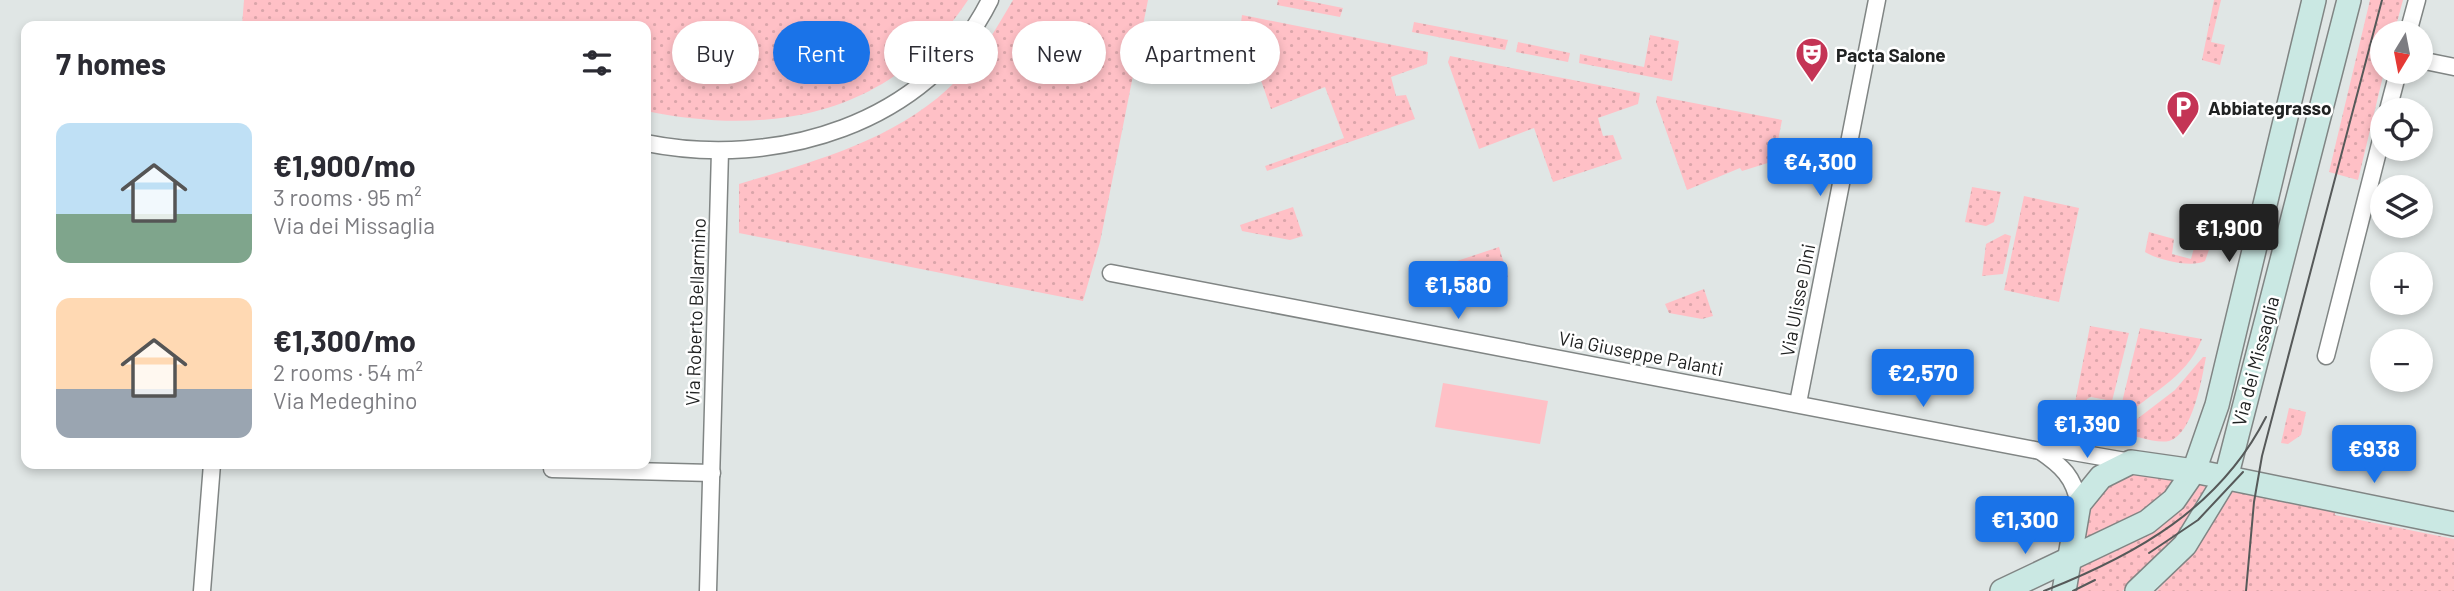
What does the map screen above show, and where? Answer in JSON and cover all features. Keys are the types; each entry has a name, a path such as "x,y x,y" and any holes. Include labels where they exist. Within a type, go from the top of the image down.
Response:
{"main road":[{"name":"Via dei Missaglia","path":"2002,591 2147,522 2174,500 2194,471 2217,405 2314,0"},
{"name":"Via dei Missaglia","path":"2137,591 2185,545 2226,478 2350,0"},
{"path":"2064,591 2067,560 2079,504 2101,477 2131,462 2194,471 2454,524"}],"street":[{"path":"651,144 677,149 720,151 802,141 858,124 904,98 939,70 973,29 990,0"},
{"name":"Via Ulisse Dini","path":"1798,403 1877,0"},
{"path":"2411,21 2417,0"},
{"path":"2433,62 2454,66"},
{"name":"Via Roberto Bellarmino","path":"708,591 720,151"},
{"path":"2326,356 2376,161"},
{"name":"Via Giuseppe Palanti","path":"1111,273 2040,451 2062,450 2131,462"},
{"path":"2040,451 2068,473 2076,488 2079,504"},
{"path":"202,591 212,469"},
{"path":"552,469 712,473"}],"shaded area":[{"path":"244,0 968,0 952,21 884,21 884,82 866,93 826,108 784,118 739,121 651,112 651,21 242,21"},
{"path":"1013,0 1148,0 1144,21 1120,21 1120,84 1131,84 1100,242 1083,301 739,233 739,184 827,156 884,133 935,100 953,84 998,84 998,25"},
{"path":"1278,0 1303,0 1343,8 1340,17 1277,5"},
{"path":"2214,0 2221,0 2211,42 2225,45 2220,65 2202,60"},
{"path":"2370,0 2403,0 2397,21 2370,21 2370,84 2381,84 2378,98 2370,98 2370,130 2358,180 2329,172"},
{"path":"1242,15 1272,21 1241,21"},
{"path":"1414,22 1508,40 1505,50 1412,32"},
{"path":"1280,23 1428,52 1427,64 1391,77 1396,96 1406,95 1415,119 1267,171 1265,166 1344,138 1325,87 1271,109 1262,84 1280,84"},
{"path":"1650,35 1679,41 1672,81 1579,63 1580,54 1644,67"},
{"path":"1518,42 1570,53 1568,62 1516,52"},
{"path":"1450,56 1640,93 1638,104 1598,118 1603,136 1613,135 1622,159 1553,182 1534,128 1479,149 1448,62"},
{"path":"1657,96 1782,120 1774,161 1742,171 1740,168 1687,190 1656,102"},
{"path":"1972,187 2001,192 1994,222 1986,226 1965,222"},
{"path":"2024,196 2079,208 2059,302 2004,290"},
{"path":"1293,207 1303,236 1290,240 1242,231 1240,225"},
{"path":"2149,232 2174,239 2172,254 2191,259 2195,244 2210,247 2205,261 2192,264 2175,262 2145,252"},
{"path":"2005,234 2011,236 2003,274 1982,276 1986,244"},
{"path":"1499,247 1508,277 1495,281 1448,272 1445,265"},
{"path":"1704,289 1713,316 1702,319 1669,313 1665,304"},
{"path":"2090,326 2129,333 2112,401 2091,397 2087,399 2079,424 2071,423"},
{"path":"2140,328 2202,339 2186,366 2176,376 2117,423"},
{"path":"2203,357 2206,357 2195,404 2184,428 2177,436 2169,441 2158,441 2120,432 2175,390"},
{"path":"1443,383 1548,401 1540,444 1435,427"},
{"path":"2289,408 2306,412 2301,435 2288,444 2281,443"},
{"path":"2134,473 2174,477 2177,482 2153,506 2086,541 2083,537 2098,497 2112,485"},
{"path":"2200,484 2208,488 2177,540 2129,586 2122,591 2074,591 2078,567"},
{"path":"2235,489 2335,508 2335,515 2454,539 2454,591 2157,591 2204,538 2222,504"}],"tram line":[{"path":"2246,591 2254,502 2262,456 2382,0"},
{"path":"2044,591 2111,561 2172,525 2200,503 2225,478 2266,417"},
{"path":"2149,553 2198,520 2243,472"},
{"path":"2073,591 2095,580"}],"place":[{"name":"Pacta Salone","path":"1812,84"},
{"name":"Abbiategrasso","path":"2183,137"}]}
